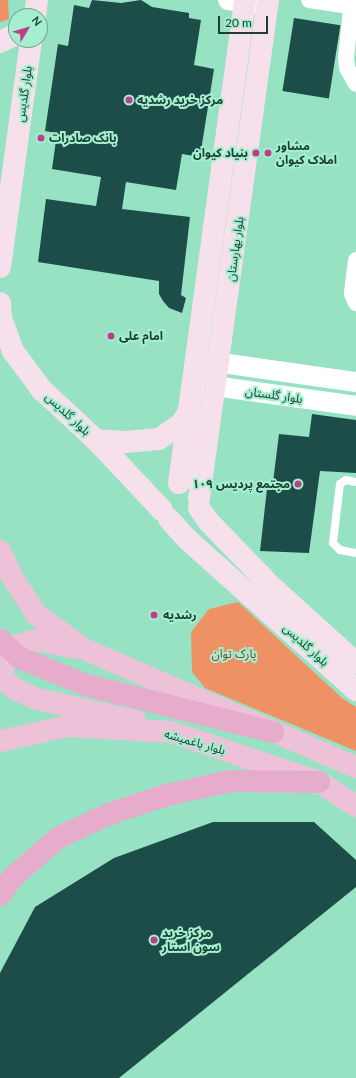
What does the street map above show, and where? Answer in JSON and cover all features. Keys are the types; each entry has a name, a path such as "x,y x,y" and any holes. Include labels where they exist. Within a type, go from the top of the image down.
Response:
{"highway":[{"path":"0,640 20,658 86,685 273,732"},
{"path":"0,895 13,877 58,838 109,814 167,795 230,781 319,782"}],"main road":[{"name":"بلوار بهارستان","path":"180,482 239,1"},
{"name":"بلوار بهارستان","path":"199,503 268,3"},
{"name":"بلوار گلدیس","path":"0,267 30,48"},
{"name":"بلوار گلدیس","path":"0,303 1,318 13,351 42,390 96,440 166,514 187,539 356,690"},
{"path":"96,440 125,442 159,439 181,424 189,411"},
{"path":"180,482 194,488 199,503 190,520 179,522 166,514 164,492 180,482"},
{"name":"بلوار گلدیس","path":"199,503 208,521 273,588 356,663"},
{"path":"0,551 12,577 36,614 84,649"},
{"path":"170,732 104,712 34,698 15,689 2,678 5,658 16,645 36,640 84,649 184,691 356,768"},
{"name":"بلوار باغمیشه","path":"0,741 69,726 170,732 319,782 356,806"}],"street":[{"path":"309,0 353,4 346,58 347,68 356,84"},
{"path":"239,1 268,3"},
{"path":"356,260 352,294 356,303"},
{"name":"بلوار گلستان","path":"196,360 356,382"},
{"name":"بلوار گلستان","path":"193,383 356,406"}],"lane":[{"path":"356,482 346,480 340,484 332,543 340,550 356,553"}],"green space":[{"path":"0,0 8,0 8,19 0,22"},
{"name":"پارک توان","path":"238,602 342,698 356,707 356,751 205,688 192,672 191,632 209,609"}],"building":[{"name":"مرکز خرید رشدیه","path":"92,0 121,3 141,0 152,7 189,13 189,18 201,20 194,65 214,69 200,157 182,154 176,190 126,182 122,209 190,217 181,295 186,298 182,313 169,308 163,301 159,294 159,281 38,262 46,199 96,206 101,177 52,169 57,133 45,131 58,44 68,46 74,5 89,8"},
{"path":"294,18 340,25 329,98 282,91"},
{"name":"مجتمع پردیس ۱۰۹","path":"312,414 356,420 356,473 320,471 309,553 260,551 267,489 272,490 279,434 309,437"},
{"name":"مرکز خرید سون استار","path":"213,822 314,822 356,860 356,887 119,1078 0,1078 0,973 35,907 114,858"}],"place":[{"name":"مرکز خرید رشدیه","path":"129,100"},
{"name":"بانک صادرات","path":"41,138"},
{"name":"بنیاد کیوان","path":"256,153"},
{"name":"مشاور املاک کیوان","path":"268,153"},
{"name":"امام علی","path":"111,336"},
{"name":"مجتمع پردیس ۱۰۹","path":"298,484"},
{"name":"رشدیه","path":"154,615"},
{"name":"مرکز خرید سون استار","path":"154,940"}]}
